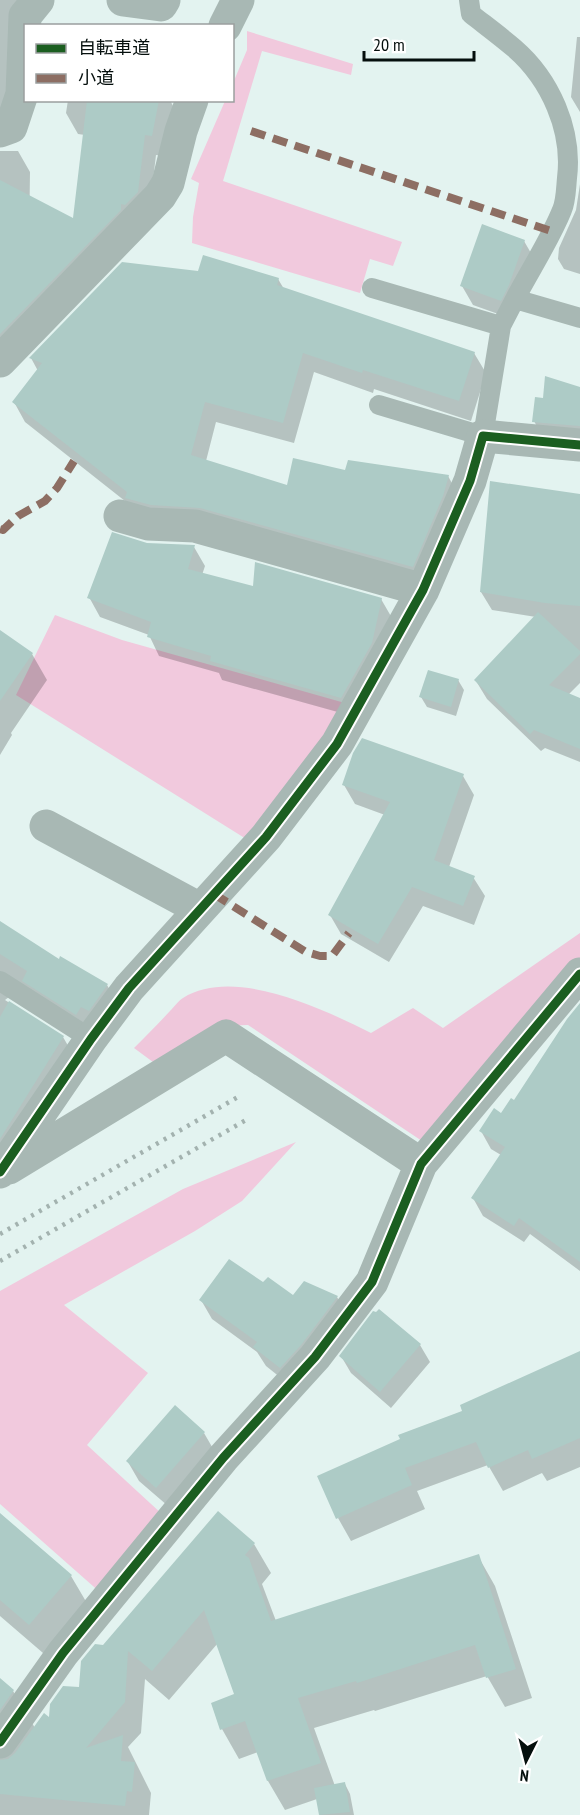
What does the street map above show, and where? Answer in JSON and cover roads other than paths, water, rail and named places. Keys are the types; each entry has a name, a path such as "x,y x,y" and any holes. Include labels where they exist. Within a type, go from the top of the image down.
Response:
{"street":[{"path":"25,24 25,16 38,0"},
{"path":"123,0 161,5 164,0"},
{"path":"226,24 238,0"},
{"path":"0,131 11,127 22,94 24,42"},
{"path":"0,361 160,196 168,183 191,102"},
{"path":"0,1173 91,1039 129,988 266,837 338,744 423,590 470,481 483,436 580,445"},
{"path":"120,516 148,524 195,526 423,590"},
{"path":"46,826 201,909"},
{"path":"0,1742 70,1644 223,1458 315,1357 372,1282 421,1164 574,991"},
{"path":"0,1173 226,1036 421,1164"}],"lane":[{"path":"379,405 483,436 501,326 563,208 569,165 567,141 561,118 550,93 516,49 471,14 470,0"},
{"path":"372,288 501,326"},
{"path":"515,299 580,318"},
{"path":"0,981 91,1039"}],"railway":[{"path":"0,1234 238,1097"},
{"path":"0,1261 246,1120"}]}
